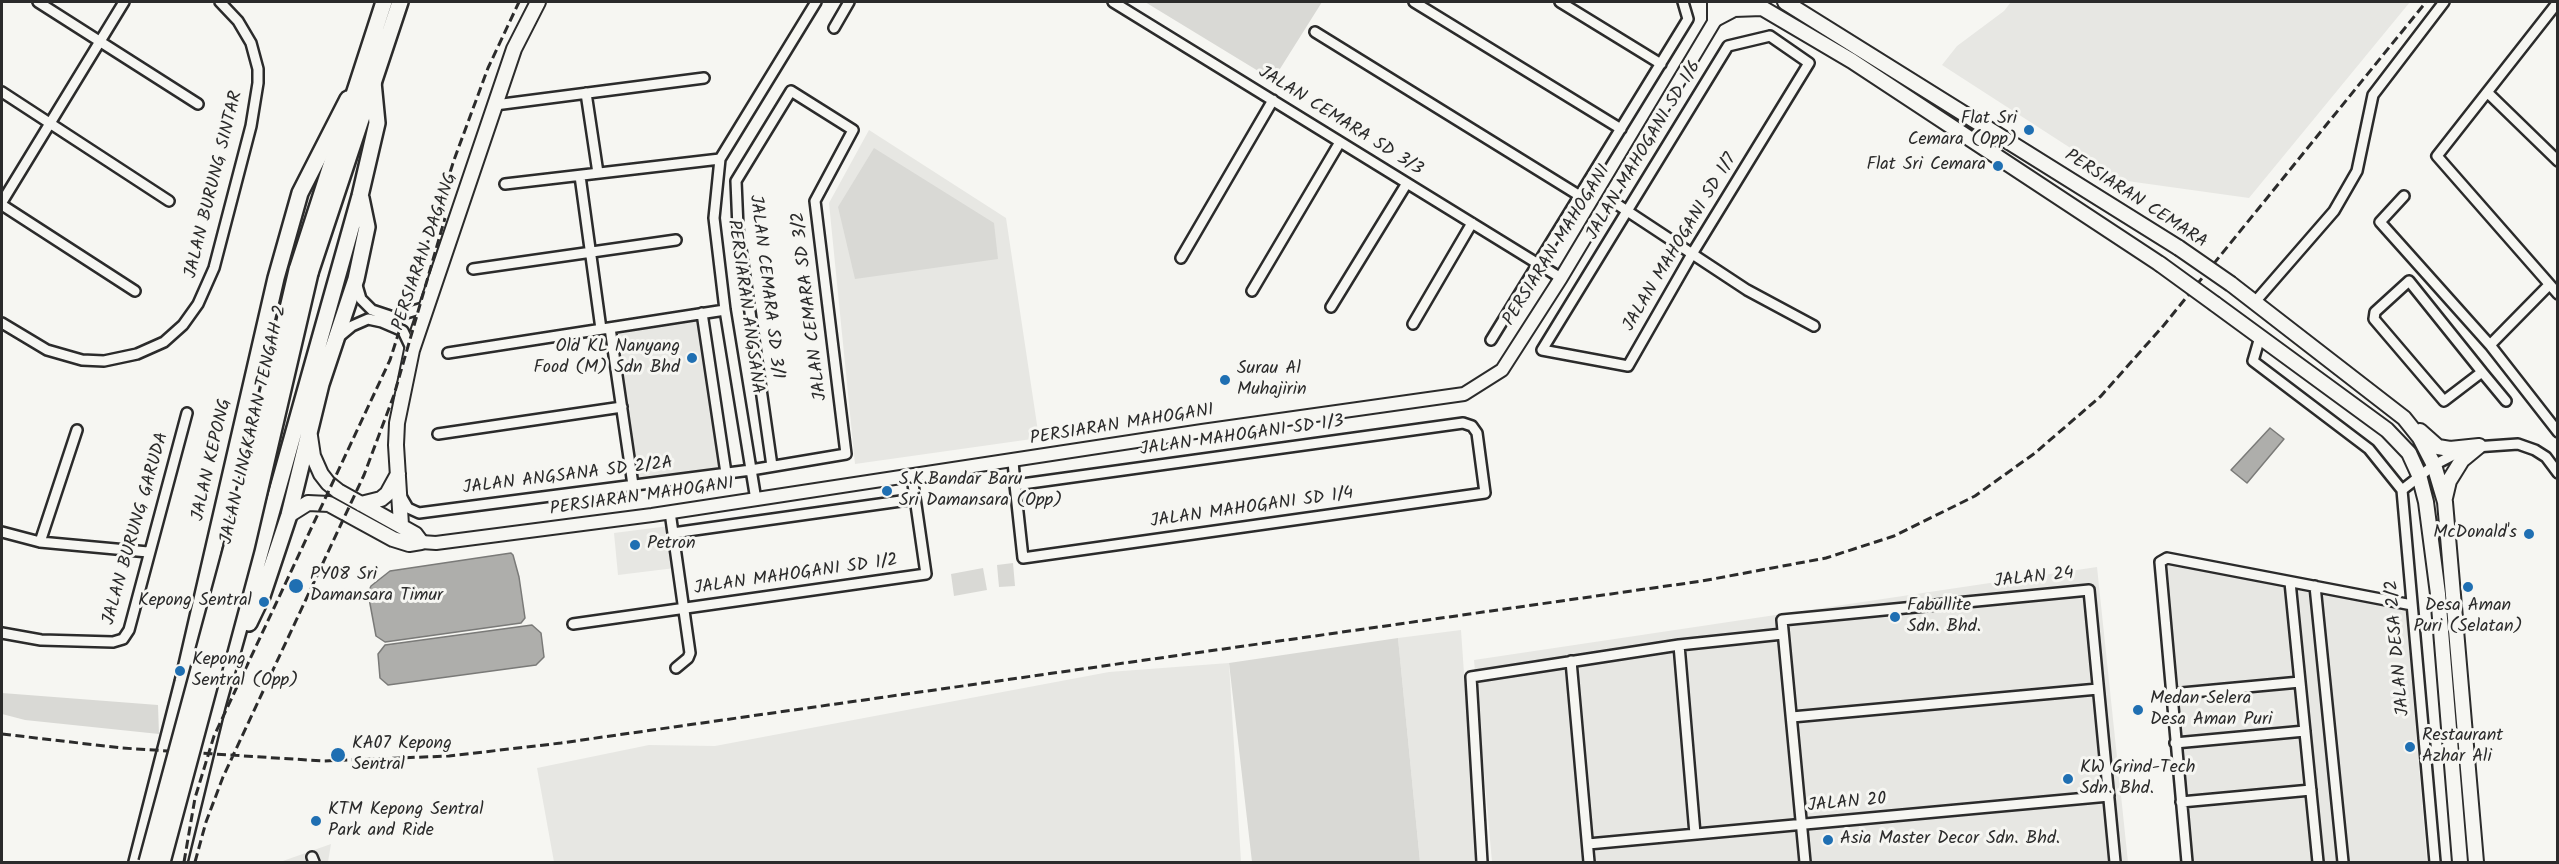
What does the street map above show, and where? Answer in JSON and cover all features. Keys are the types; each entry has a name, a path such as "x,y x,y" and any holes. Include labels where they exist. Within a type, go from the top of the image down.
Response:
{"main road":[{"name":"JALAN LINGKARAN TENGAH 2","path":"147,862 303,272 366,79 384,2"},
{"name":"JALAN LINGKARAN TENGAH 2","path":"366,79 400,2"},
{"name":"PERSIARAN DAGANG","path":"400,525 396,445 412,350 514,49 538,2"},
{"path":"1715,2 1715,20"},
{"name":"PERSIARAN CEMARA","path":"1785,2 1857,44 2179,248 2231,284 2404,418 2420,438 2434,465 2445,502"},
{"path":"1715,20 1734,9 1758,5 1852,61 2160,264 2387,430 2409,453 2419,475 2426,502 2438,594 2460,862"},
{"path":"179,862 216,713 360,196 377,123 366,79"},
{"name":"JALAN KEPONG","path":"137,862 183,682 276,278 300,193 366,79"},
{"path":"233,656 262,596 289,515 321,384 356,279 367,227 360,196"},
{"name":"JALAN LINGKARAN TENGAH 2","path":"162,862 246,548 303,272"},
{"path":"2404,418 2438,447 2450,449 2479,446"},
{"path":"310,436 313,456 321,474 338,491 415,534 422,542"},
{"path":"2476,862 2445,502 2449,481 2462,460 2479,446"},
{"path":"361,504 381,499 387,494 398,474"},
{"name":"PERSIARAN MAHOGANI","path":"289,515 309,503 329,504 393,539 409,544 422,542"},
{"path":"215,540 218,548 233,560 252,559 260,554"}],"street":[{"path":"38,2 198,104"},
{"path":"124,2 48,123 2,203 135,291"},
{"name":"JALAN BURUNG SINTAR","path":"2,323 47,350 82,360 104,361 137,354 164,342 183,325 198,304 214,268 251,126 258,83 258,69 251,43 238,21 220,2"},
{"name":"PERSIARAN ANGSANA","path":"756,500 725,310 714,218 720,159 816,2"},
{"path":"834,28 849,2"},
{"path":"1414,2 1621,129"},
{"path":"1560,2 1660,64"},
{"path":"1491,340 1688,19 1683,2"},
{"name":"PERSIARAN MAHOGANI","path":"422,542 436,543 756,500 1202,431 1464,394 1502,370 1555,275 1609,199 1726,2"},
{"path":"2254,303 2334,211 2357,171 2373,95 2444,2"},
{"name":"JALAN CEMARA SD 3/3","path":"1118,3 1555,275"},
{"path":"2555,8 2437,156 2558,294"},
{"path":"1315,32 1580,196"},
{"name":"JALAN MAHOGANI SD 1/6","path":"1542,350 1728,46 1770,36 1809,63"},
{"name":"JALAN MAHOGANI SD 1/7","path":"1542,350 1628,366 1692,254 1809,63"},
{"path":"495,105 704,78"},
{"name":"JALAN CEMARA SD 3/2","path":"791,91 853,130 815,201 846,454"},
{"name":"JALAN CEMARA SD 3/1","path":"772,466 738,228 736,181 791,91"},
{"path":"2,93 169,201"},
{"path":"586,93 598,173"},
{"path":"2488,93 2558,161"},
{"path":"1181,258 1273,100"},
{"path":"1252,291 1340,142"},
{"path":"505,184 720,159"},
{"path":"580,176 590,252 622,406 633,485"},
{"path":"1330,307 1407,183"},
{"path":"2404,196 2380,222 2490,345 2558,432"},
{"path":"1609,199 1747,290 1814,326"},
{"path":"1413,324 1472,223"},
{"path":"473,269 676,240"},
{"path":"2422,269 2375,312 2374,319 2444,401 2482,372"},
{"path":"356,279 361,299 372,310 393,317 426,307"},
{"path":"2409,281 2506,402"},
{"path":"2490,345 2546,282"},
{"path":"448,353 725,310"},
{"path":"702,313 726,473"},
{"path":"336,339 352,326 368,319 382,322 403,332 412,350"},
{"path":"2260,337 2253,361 2369,449 2402,490 2419,475 2453,454 2479,446 2511,444 2526,447 2546,457 2558,472"},
{"path":"438,434 622,406"},
{"name":"JALAN BURUNG GARUDA","path":"2,633 41,640 113,642 123,639 129,630 187,413"},
{"name":"JALAN MAHOGANI SD 1/3","path":"1015,485 1463,423 1472,426 1477,433 1485,493"},
{"path":"40,542 77,430"},
{"name":"JALAN ANGSANA SD 2/2A","path":"400,494 408,508 419,513 751,470 846,454"},
{"path":"1013,462 1015,485"},
{"name":"JALAN MAHOGANI SD 1/2","path":"573,624 926,574 912,477"},
{"name":"JALAN MAHOGANI SD 1/4","path":"1015,485 1023,558 1485,493"},
{"name":"JALAN DESA 2/2","path":"2402,490 2435,862"},
{"path":"673,533 915,499"},
{"path":"670,512 690,653 688,658 675,668"},
{"path":"2,532 40,542 148,552"},
{"path":"2187,862 2159,571 2160,562 2167,558 2412,605"},
{"path":"2290,582 2318,862"},
{"path":"2315,586 2343,862"},
{"name":"JALAN 24","path":"1783,634 1782,620 2089,590 2115,862"},
{"path":"1482,862 1471,677 1678,645 1783,634 1805,862"},
{"path":"1678,645 1695,834"},
{"path":"1571,661 1589,862"},
{"path":"2171,694 2300,682"},
{"path":"1792,717 2098,689"},
{"path":"2175,743 2305,731"},
{"path":"2181,802 2311,790"},
{"name":"JALAN 20","path":"1588,844 2109,796"}],"shaded area":[{"path":"1145,2 1322,2 1273,80"},
{"path":"2011,2 2410,2 2249,198 2120,180 1942,65 1957,46 2004,11"},
{"path":"869,130 1006,218 1039,438 855,464 829,203"},
{"path":"874,148 994,223 998,259 855,279 838,207"},
{"path":"705,309 729,476 630,490 608,325"},
{"path":"2270,428 2284,439 2247,483 2231,470"},
{"path":"669,526 675,568 618,575 614,533"},
{"path":"511,553 519,577 525,618 521,623 385,642 376,636 368,593 371,586 390,571"},
{"path":"2164,562 2406,611 2427,862 2189,862"},
{"path":"1013,563 1015,586 999,587 997,565"},
{"path":"2097,567 2128,862 1492,862 1474,660"},
{"path":"983,568 987,590 954,596 951,574"},
{"path":"532,625 541,633 544,657 536,665 388,685 380,678 378,654 385,645"},
{"path":"1461,630 1477,862 1420,862 1398,638"},
{"path":"1398,638 1420,862 1252,862 1229,663"},
{"path":"1229,663 1241,862 554,862 537,768 649,745 715,746 1109,672"},
{"path":"2,693 158,705 159,734 25,720 2,714"},
{"path":"331,844 328,862 280,862"}],"railway":[{"path":"184,862 195,798 214,736 390,360 454,160 488,68 519,2"},
{"path":"2,734 122,748 323,761 449,756 561,743 1702,581 1826,558 1894,536 1975,496 2035,453 2101,396 2164,325 2426,2"},
{"path":"195,862 206,822 223,777 364,475 394,395 445,218"}],"place":[{"name":"Flat Sri Cemara (Opp)","path":"2029,130"},
{"name":"Flat Sri Cemara","path":"1998,166"},
{"name":"Old KL Nanyang Food (M) Sdn Bhd","path":"692,358"},
{"name":"Surau Al Muhajirin","path":"1225,380"},
{"name":"S.K.Bandar Baru Sri Damansara (Opp)","path":"887,491"},
{"name":"McDonald's","path":"2529,534"},
{"name":"Petron","path":"635,545"},
{"name":"PY08 Sri Damansara Timur","path":"296,586"},
{"name":"Desa Aman Puri (Selatan)","path":"2468,587"},
{"name":"Kepong Sentral","path":"264,602"},
{"name":"Fabullite Sdn. Bhd.","path":"1895,617"},
{"name":"Kepong Sentral (Opp)","path":"180,671"},
{"name":"Medan Selera Desa Aman Puri","path":"2138,710"},
{"name":"Restaurant Azhar Ali","path":"2410,747"},
{"name":"KA07 Kepong Sentral","path":"338,755"},
{"name":"KW Grind-Tech Sdn. Bhd.","path":"2068,779"},
{"name":"KTM Kepong Sentral Park and Ride","path":"316,821"},
{"name":"Asia Master Decor Sdn. Bhd.","path":"1828,840"}]}
